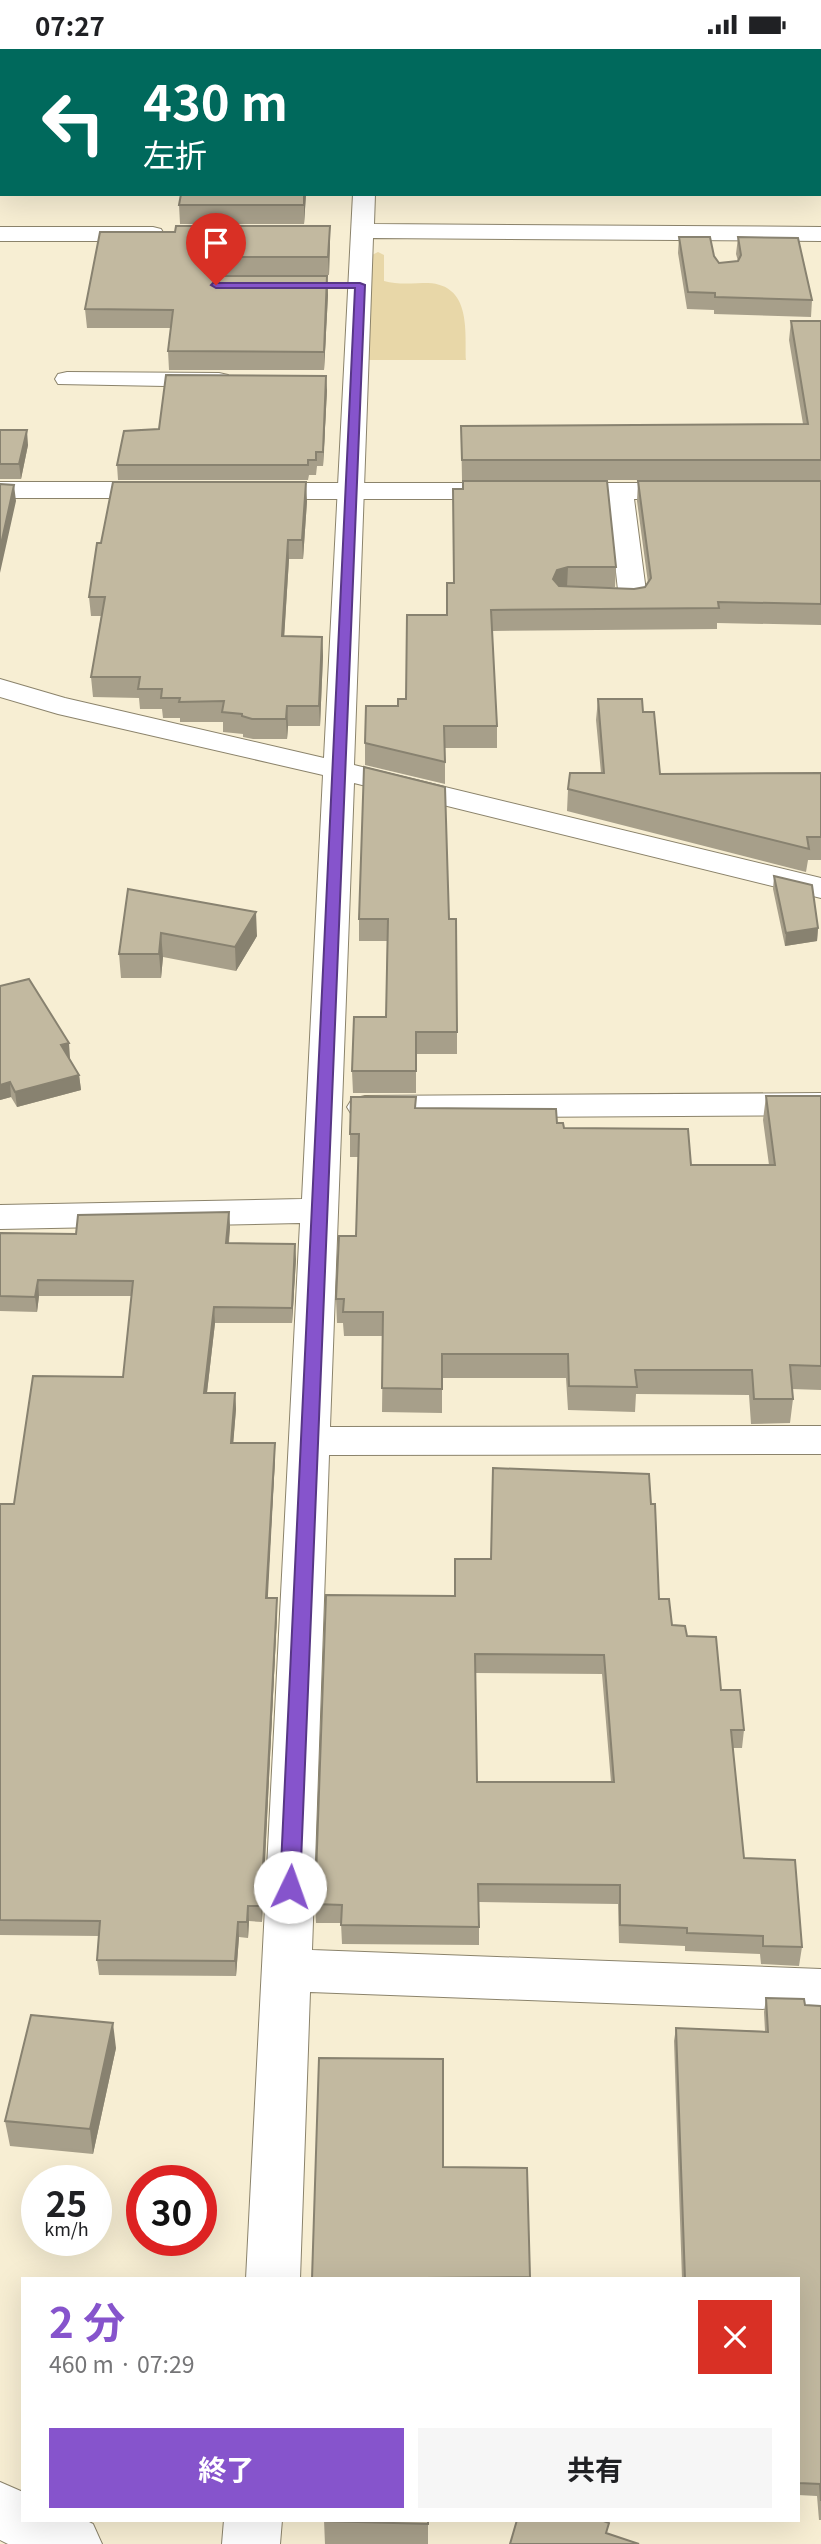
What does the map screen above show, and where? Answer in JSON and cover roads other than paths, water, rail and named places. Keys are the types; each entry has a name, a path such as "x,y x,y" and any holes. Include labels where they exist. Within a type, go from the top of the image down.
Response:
{"street":[{"path":"273,2277 364,196"},
{"path":"719,233 724,259"},
{"path":"0,234 181,234"},
{"path":"334,234 821,234"},
{"path":"334,285 360,285"},
{"path":"67,379 246,380"},
{"path":"328,380 355,380"},
{"path":"0,490 188,490"},
{"path":"229,490 713,491"},
{"path":"568,598 634,599 620,491"},
{"path":"0,688 58,705 339,770 821,888"},
{"path":"325,1107 821,1104"},
{"path":"0,1217 320,1212"},
{"path":"310,1441 821,1440"},
{"path":"286,1971 821,1990"},
{"path":"0,2511 21,2520"},
{"path":"24,2522 73,2544"},
{"path":"251,2544 253,2522"}]}
